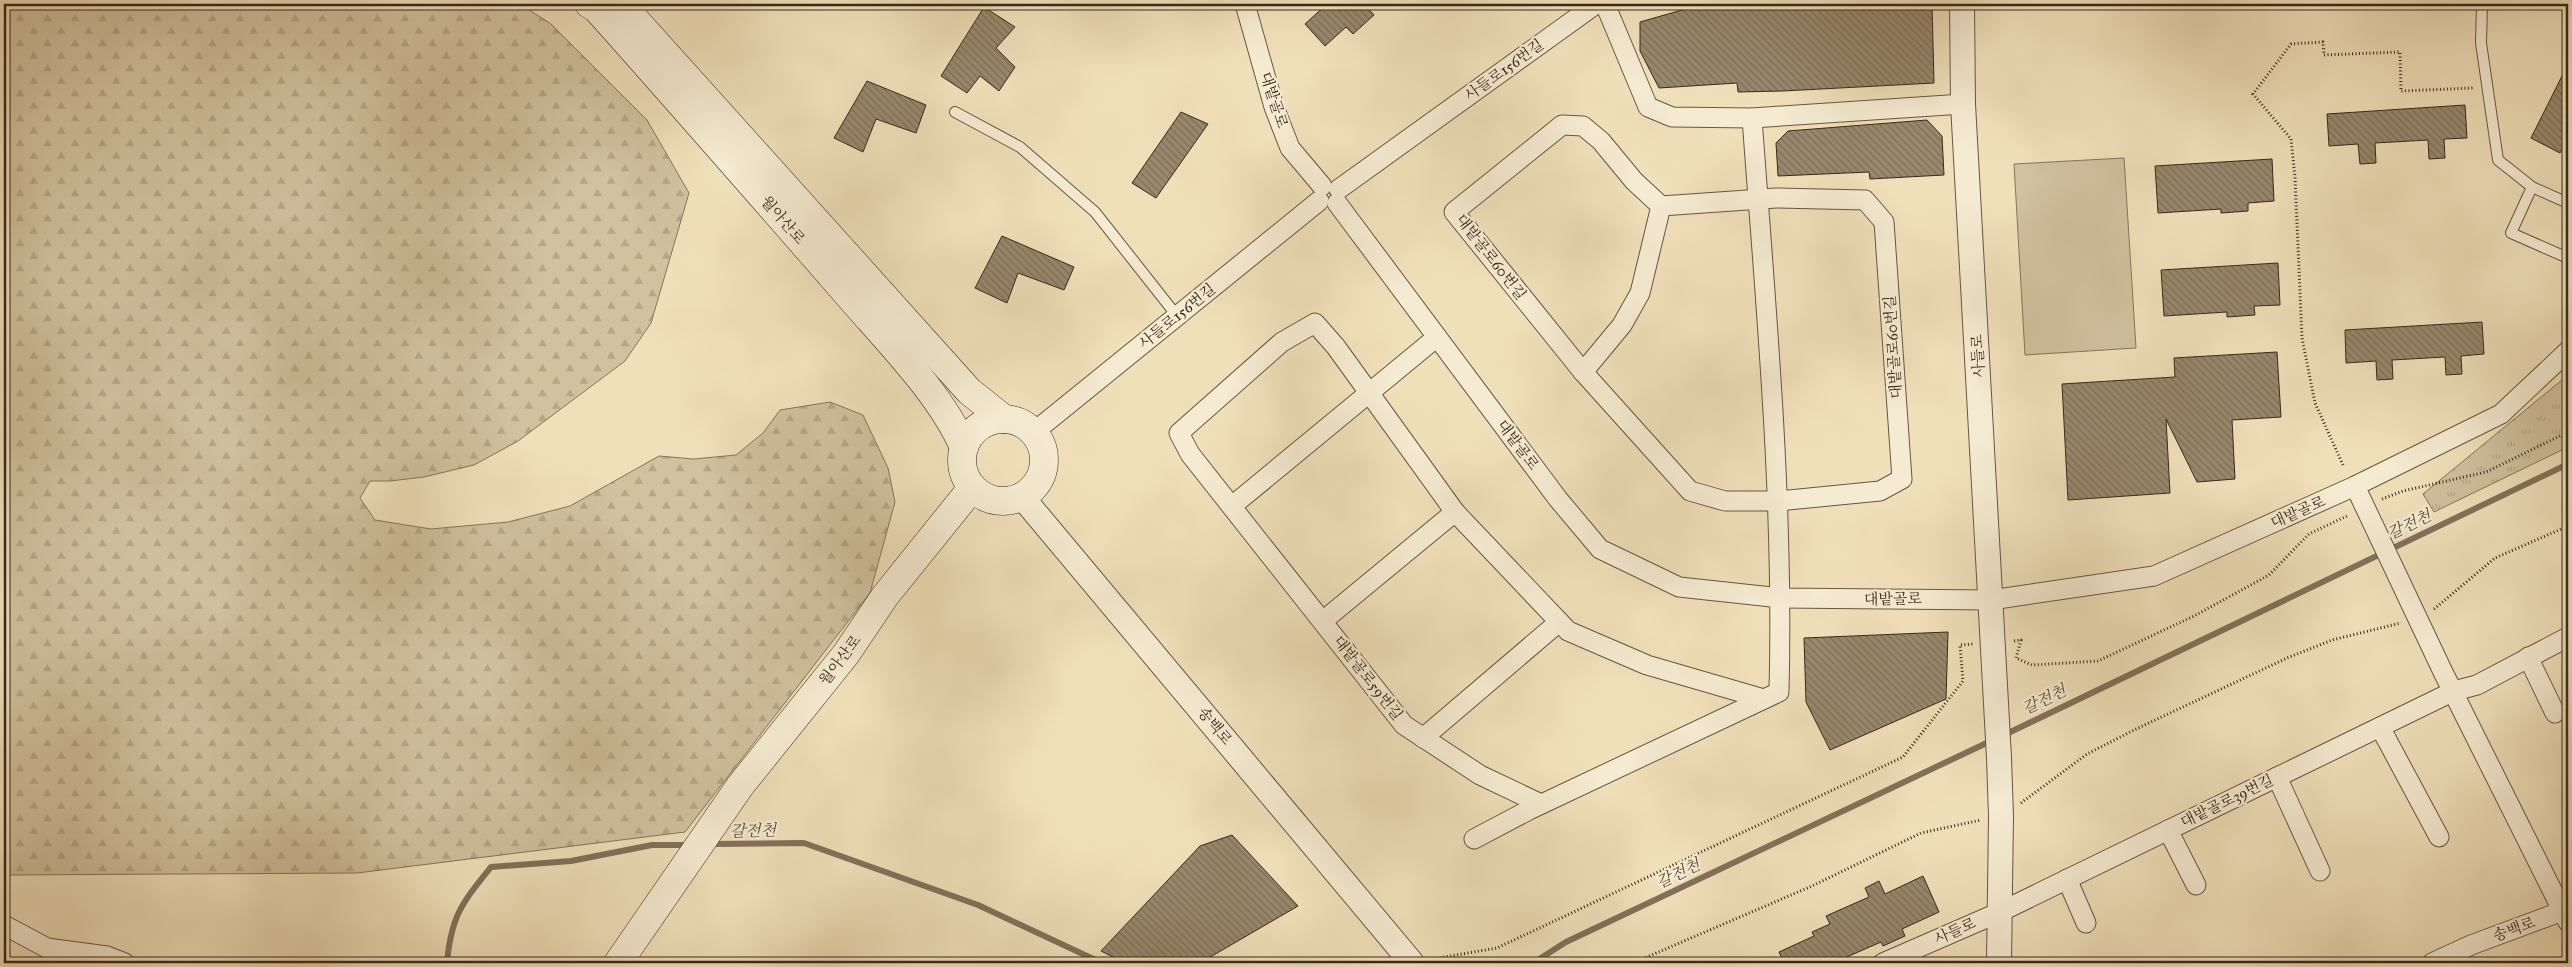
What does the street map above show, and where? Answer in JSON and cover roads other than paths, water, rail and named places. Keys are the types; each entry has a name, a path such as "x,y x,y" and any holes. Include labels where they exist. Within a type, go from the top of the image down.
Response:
{"main road":[{"name":"월아산로","path":"589,4 596,8 710,135 909,366 954,424 964,448"},
{"path":"621,4 969,391 1004,419"},
{"path":"1004,419 1016,421 1034,432 1044,451 1043,473 1038,482 1022,497 1012,501 990,499 972,488 963,469 964,448 968,438 984,423 1004,419"},
{"name":"월아산로","path":"618,963 740,786 846,654 886,596 972,488"}],"street":[{"name":"대밭골로","path":"1245,4 1274,108 1290,148 1329,195 1558,499 1600,549 1679,587 1782,598 1991,600 2154,576 2354,486 2501,414 2568,351"},
{"name":"사들로156번길","path":"1034,432 1329,195 1596,4"},
{"path":"1605,4 1648,107 1672,117 1752,118 1963,104"},
{"name":"사들로","path":"1962,4 1963,104 1997,708 2001,813 1999,963"},
{"path":"1474,839 1541,804 1779,692 1782,598 1778,502 1752,118"},
{"name":"대밭골로60번길","path":"1562,125 1583,126 1601,141 1634,181 1662,206 1758,199 1866,200 1884,222 1902,480 1880,491 1778,502 1725,502 1690,491 1583,372 1454,212 1562,125"},
{"path":"1583,372 1622,325 1640,293 1662,206"},
{"name":"대밭골로59번길","path":"1368,392 1336,347 1315,323 1282,342 1179,433 1190,454 1324,620 1404,725 1480,775 1541,804"},
{"path":"1232,506 1437,337"},
{"path":"1368,392 1455,512 1568,631 1647,665 1764,699"},
{"path":"2354,486 2377,530 2437,659 2567,914"},
{"name":"송백로","path":"1022,497 1285,810 1368,913 1416,960"},
{"path":"1324,620 1455,512"},
{"path":"1423,738 1559,622"},
{"name":"대밭골로39번길","path":"2000,912 2454,691 2477,684 2568,637"},
{"path":"2528,656 2555,712"},
{"path":"2380,727 2439,837"},
{"path":"2277,777 2320,871"},
{"path":"2168,830 2196,885"},
{"path":"2067,879 2086,924"},
{"name":"사들로","path":"1883,963 2000,912"},
{"name":"송백로","path":"2432,963 2470,945 2567,914"},
{"path":"4,925 47,948 107,956 125,963"}],"lane":[{"path":"2482,4 2481,43 2498,160 2532,187 2568,203"},
{"path":"955,112 1020,147 1095,212 1177,316"},
{"path":"2532,187 2512,233 2568,258"}],"waterway":[{"name":"갈전천","path":"2002,736 2568,464"},
{"name":"갈전천","path":"1533,963 1566,942 1993,740"},
{"name":"갈전천","path":"710,844 804,843 978,905 1102,963"},
{"name":"갈전천","path":"447,963 451,933 455,921 465,901 491,867 571,861 652,845 690,845"}]}
